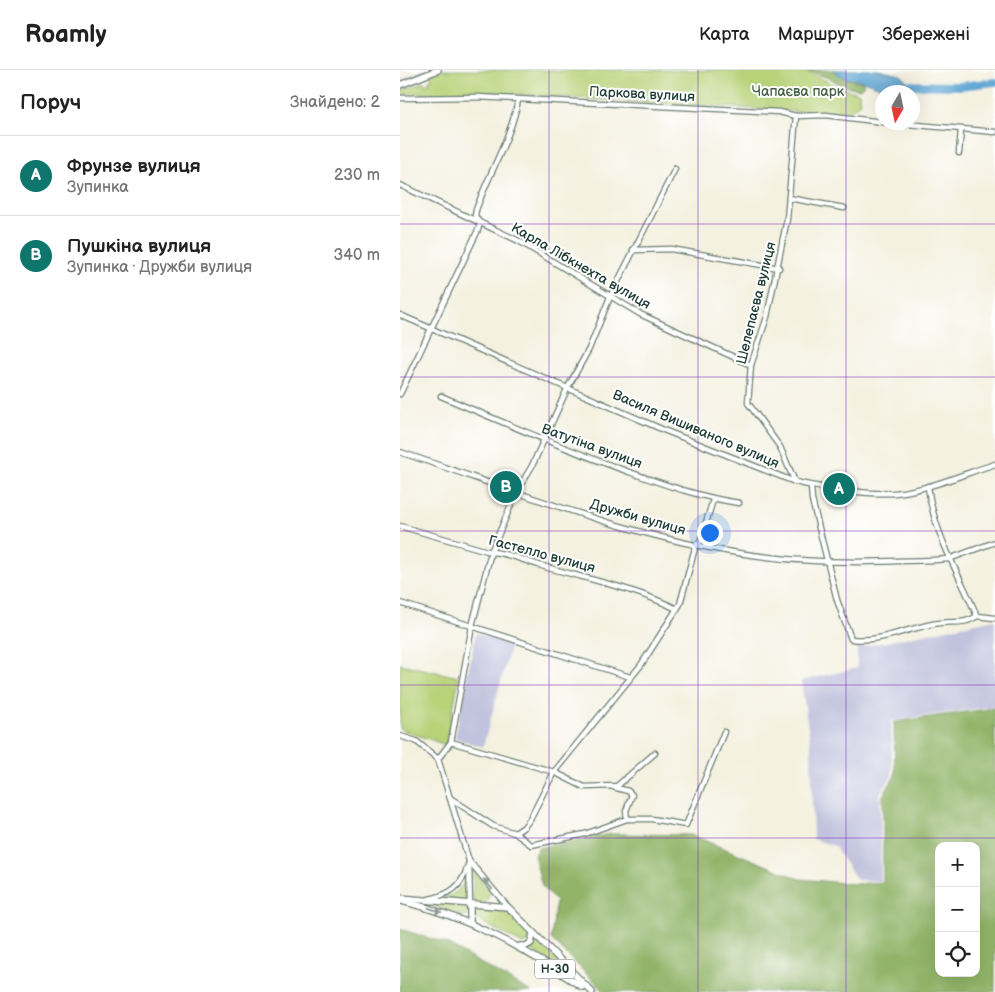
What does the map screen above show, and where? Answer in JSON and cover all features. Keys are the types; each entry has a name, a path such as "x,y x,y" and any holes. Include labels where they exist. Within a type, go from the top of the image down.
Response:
{"main road":[{"path":"400,85 438,70"},
{"name":"Н-30","path":"400,899 426,899 508,907 591,992"},
{"name":"Н-30","path":"400,899 470,922 520,946 591,992"},
{"path":"470,904 470,922"},
{"path":"520,946 526,946 531,943 533,934"}],"street":[{"name":"Паркова вулиця","path":"400,98 518,100 779,112 796,116 826,116 875,121"},
{"path":"401,390 474,239 480,223 476,216 476,210 488,176 514,121 518,100"},
{"name":"Шелепаєва вулиця","path":"794,482 780,447 748,403 751,365 767,317 779,268 789,198 796,116"},
{"name":"Паркова вулиця","path":"920,126 995,132"},
{"path":"959,153 961,130"},
{"path":"438,759 451,742 472,626 491,552 518,491 588,349 610,297 675,169"},
{"name":"Карла Лібкнехта вулиця","path":"400,185 427,196 519,241 610,297 657,322 751,365"},
{"path":"789,198 844,208"},
{"path":"633,250 671,249 779,268"},
{"name":"Василя Вишиваного вулиця","path":"400,315 666,431 794,482 811,486 894,493 928,486 995,464"},
{"name":"Ватутіна вулиця","path":"441,396 544,440 713,500 739,503"},
{"name":"Дружби вулиця","path":"400,452 637,529 697,545 766,557 828,563 949,559 995,542"},
{"path":"811,486 812,500 837,600 851,639 868,641 939,623 971,621 977,616 995,618"},
{"path":"928,486 930,500 949,559 977,616"},
{"path":"515,833 530,819 554,772 641,665 677,609 686,588 697,545 713,500"},
{"name":"Гастелло вулиця","path":"400,526 491,552 504,553 531,563 634,591 677,609"},
{"path":"400,603 630,677"},
{"path":"450,798 493,826 515,833 531,845 584,834 627,819 652,819 686,825 724,732"},
{"path":"400,736 416,741 438,759 469,861 470,904"},
{"path":"451,742 554,772 584,787 620,788 632,795 626,811 627,819"},
{"path":"607,787 617,786 654,752"},
{"path":"426,899 443,896 457,888 464,878 469,861"},
{"path":"469,861 508,907"}],"shaded area":[{"path":"995,619 995,706 891,721 892,776 880,794 881,881 857,880 834,846 813,839 811,747 801,681 857,668 857,648"},
{"path":"476,633 511,644 483,747 455,738"}],"green space":[{"name":"Чапаєва парк","path":"443,70 555,70 555,72 565,70 804,70 840,88 859,93 860,103 849,111 821,113 477,92 401,94 400,91 424,82 425,85 430,83 431,75"},
{"path":"806,70 833,70 846,79 863,82 864,85 860,89 843,86 831,79"},
{"path":"400,664 459,677 446,745 400,729"},
{"path":"995,708 995,992 605,992 551,939 556,901 542,886 534,855 538,848 611,834 691,835 800,879 856,884 883,882 883,795 895,776 894,722"},
{"path":"473,869 490,893 486,903 473,902"},
{"path":"467,874 467,902 438,899 457,891 463,884"},
{"path":"419,901 467,906 467,917"},
{"path":"477,908 507,911 530,934 529,942 523,944 479,921 473,914"},
{"path":"400,929 445,943 531,992 400,992"},
{"path":"536,939 577,981 529,948"}],"water":[{"path":"833,70 878,70 901,75 911,85 875,85 846,78"}],"waterway":[{"path":"408,77 426,70"},
{"path":"920,85 960,86 995,82"}],"place":[{"name":"Пушкіна вулиця","path":"506,487"},
{"name":"Фрунзе вулиця","path":"839,489"}]}
